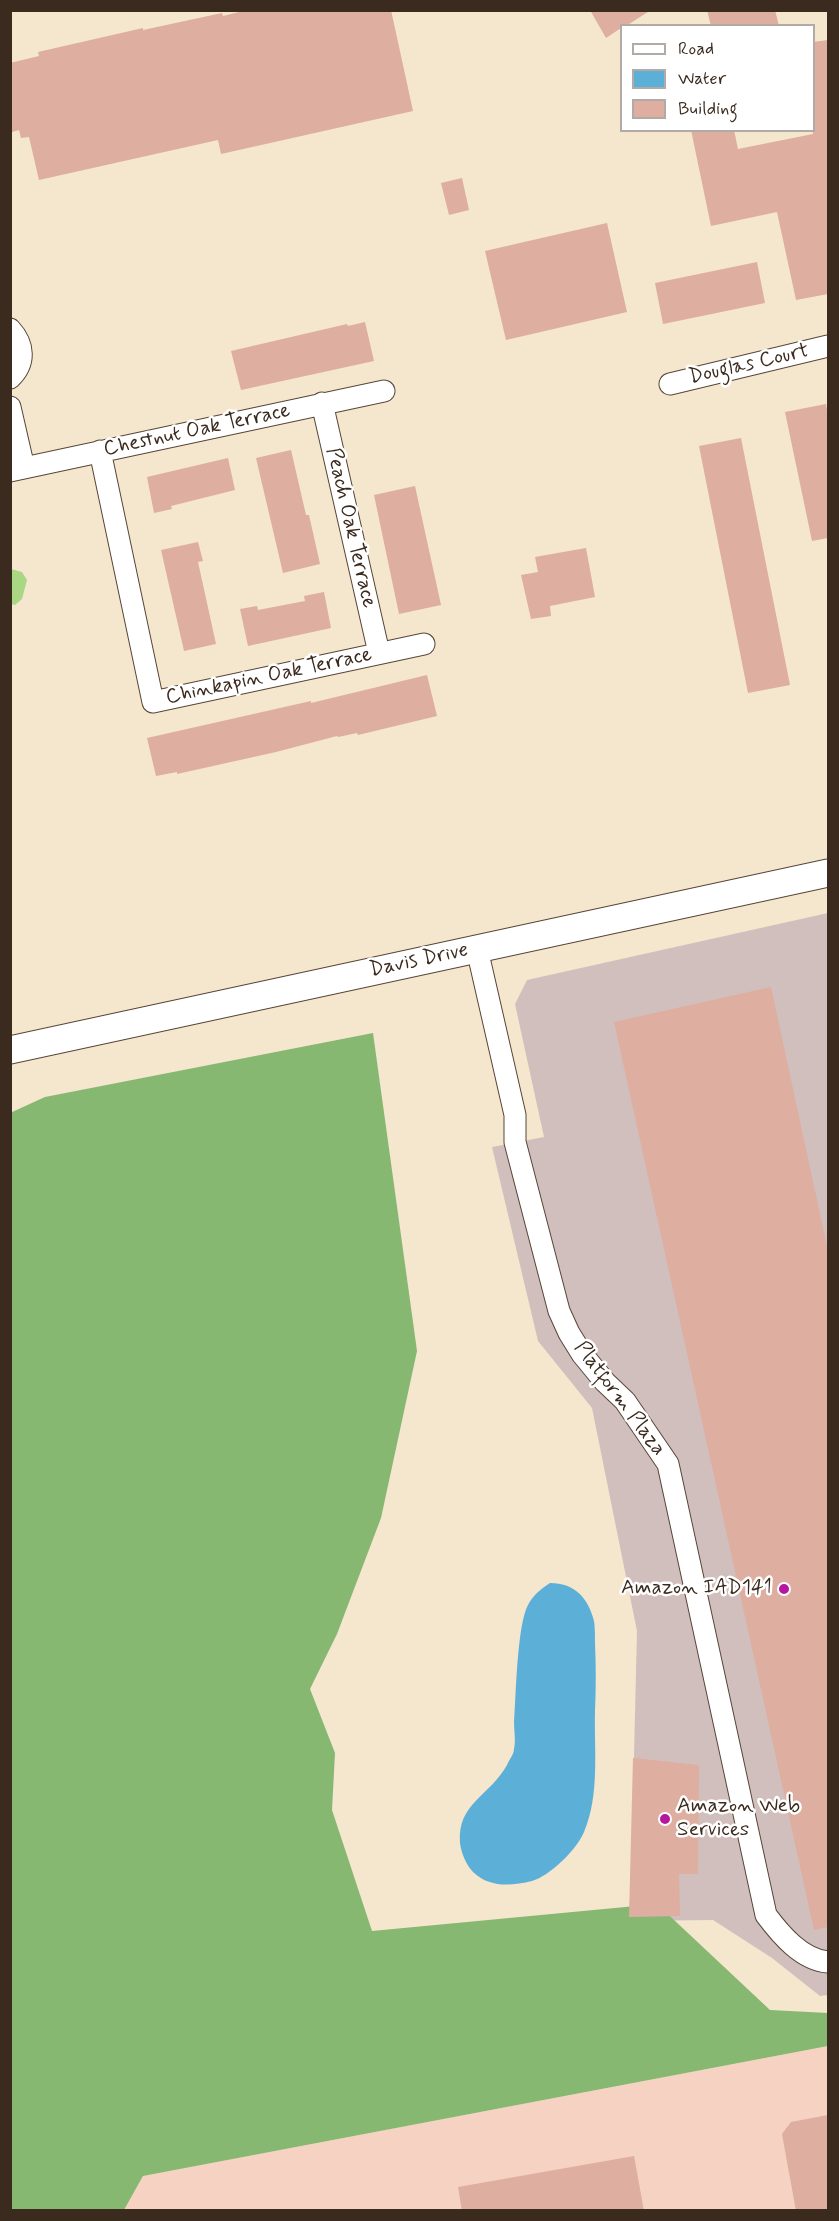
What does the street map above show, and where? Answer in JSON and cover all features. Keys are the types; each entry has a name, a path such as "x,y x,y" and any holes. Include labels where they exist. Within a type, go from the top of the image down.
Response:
{"street":[{"path":"10,329 17,337 22,357 19,367 10,378"},
{"name":"Douglas Court","path":"670,384 828,346"},
{"name":"Chestnut Oak Terrace","path":"17,470 384,391"},
{"name":"Peach Oak Terrace","path":"322,403 378,653"},
{"path":"10,407 17,470"},
{"name":"Chinkapin Oak Terrace","path":"100,452 153,702 424,644"},
{"name":"Davis Drive","path":"10,1050 828,873"},
{"name":"Platform Plaza","path":"477,949 515,1115 515,1142 559,1311 582,1354 605,1382 625,1401 668,1464 766,1915 782,1935 805,1954 828,1962"}],"shaded area":[{"path":"828,913 828,1995 820,1996 772,1958 713,1920 630,1921 637,1631 592,1408 538,1341 492,1147 544,1137 515,1004 527,980"},
{"path":"828,2046 828,2210 124,2210 143,2176"}],"green space":[{"path":"11,569 22,572 27,580 22,599 15,605 11,604"},
{"path":"373,1033 417,1351 381,1518 337,1634 310,1689 335,1753 332,1810 372,1931 657,1904 770,2010 828,2013 828,2046 143,2176 124,2210 11,2210 10,1113 45,1097"}],"water":[{"path":"550,1583 566,1586 579,1593 588,1605 594,1621 596,1669 592,1803 584,1832 569,1854 555,1868 532,1881 509,1885 494,1883 486,1881 468,1866 460,1843 460,1829 469,1809 500,1776 513,1753 521,1628 532,1598"}],"building":[{"path":"247,10 391,10 413,111 221,154 218,140 39,180 29,137 21,138 19,130 12,132 10,124 10,63 39,56 38,52 143,28 143,30"},
{"path":"590,10 651,10 629,24 620,24 620,29 606,38"},
{"path":"707,10 775,10 778,24 710,24"},
{"path":"828,40 828,294 796,300 777,212 711,226 691,132 734,132 738,149 813,134 815,132 815,42"},
{"path":"462,178 469,210 449,215 441,183"},
{"path":"607,223 627,312 506,340 485,251"},
{"path":"757,262 765,303 663,324 655,283"},
{"path":"365,322 374,361 241,390 231,351 347,324 348,326"},
{"path":"826,404 828,416 828,538 812,541 785,412"},
{"path":"741,438 790,685 748,693 699,446"},
{"path":"291,450 320,564 283,573 256,458"},
{"path":"228,458 235,490 171,506 172,509 154,513 147,477"},
{"path":"415,486 441,605 399,614 374,495"},
{"path":"198,542 203,561 198,562 216,644 184,651 161,550"},
{"path":"586,548 595,597 550,606 551,616 531,619 521,575 538,572 535,557"},
{"path":"324,592 331,628 248,646 240,609 257,606 258,610 305,601 304,596"},
{"path":"427,675 437,716 358,735 357,733 337,736 177,774 177,772 156,776 147,738 311,701 311,703"},
{"name":"Amazon IAD141","path":"771,987 828,1251 828,1927 814,1930 614,1022"},
{"name":"Amazon Web Services","path":"633,1758 699,1765 698,1874 679,1874 680,1916 629,1917"},
{"path":"828,2115 828,2211 796,2211 782,2134 791,2122"},
{"path":"634,2156 644,2211 462,2211 458,2187"}],"place":[{"name":"Amazon IAD141","path":"784,1589"},
{"name":"Amazon Web Services","path":"665,1819"}]}
